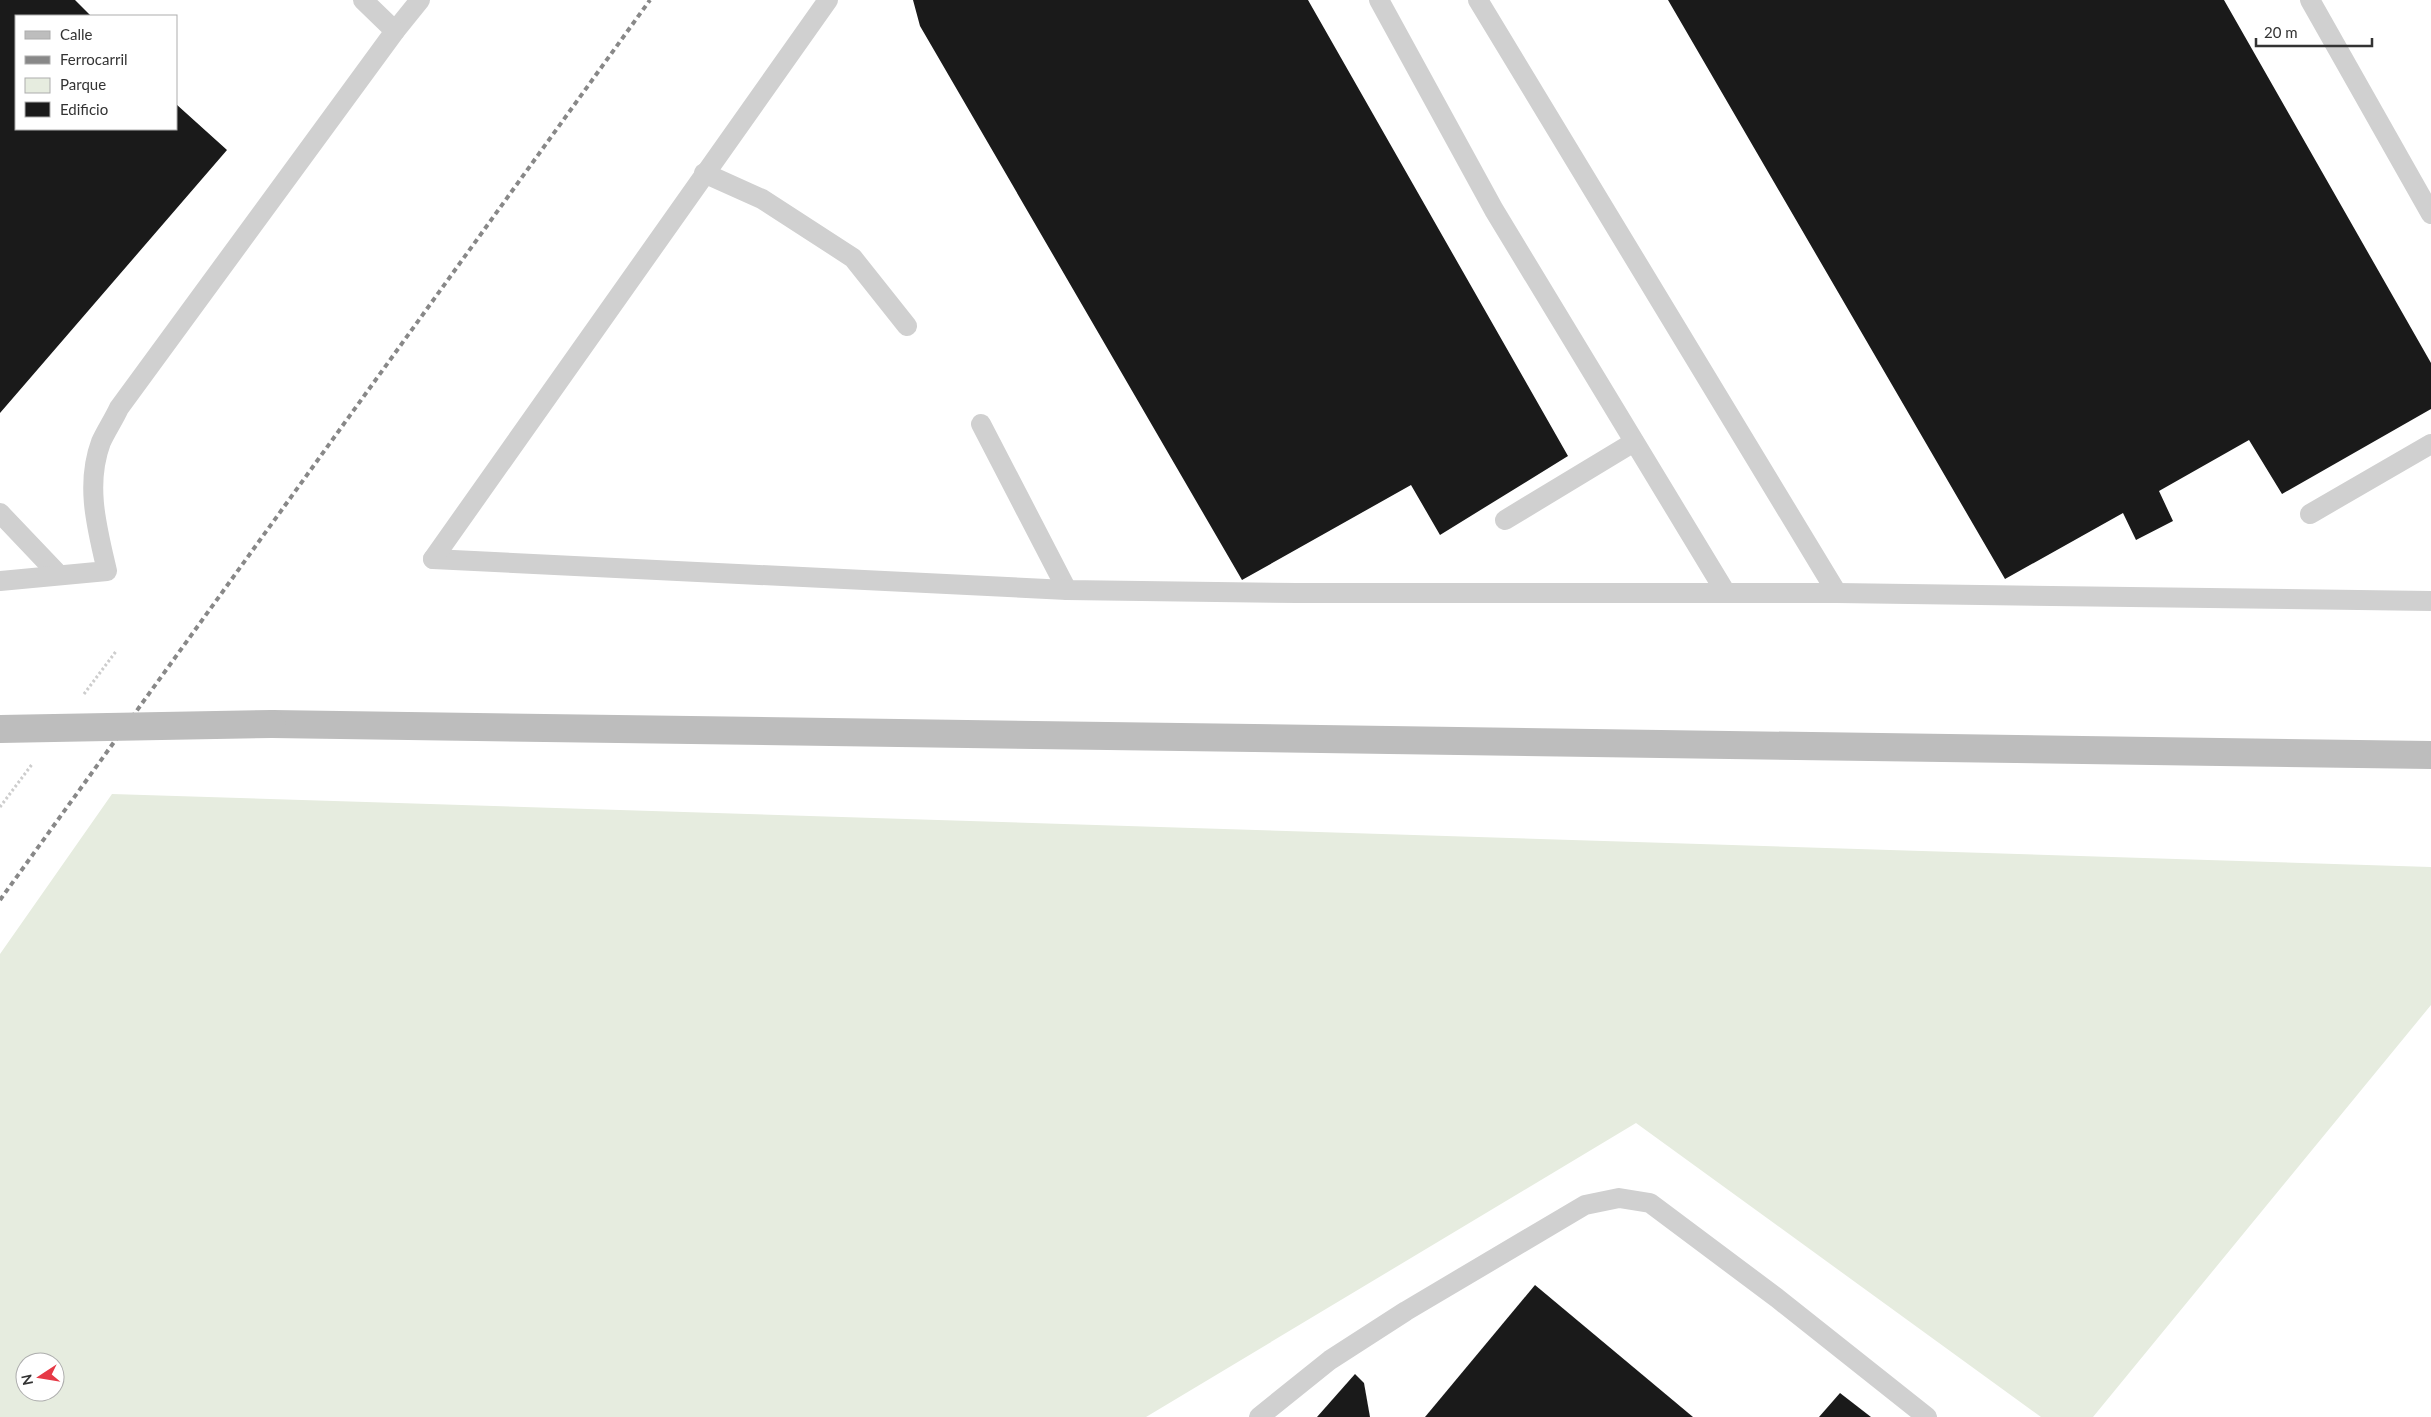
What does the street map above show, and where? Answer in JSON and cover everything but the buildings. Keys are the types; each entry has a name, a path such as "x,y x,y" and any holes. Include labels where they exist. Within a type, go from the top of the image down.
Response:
{"main road":[{"path":"0,729 272,724 2431,755"}],"lane":[{"path":"363,0 395,32"},
{"path":"0,580 107,571 94,514 93,477 101,442 110,425 125,400 420,0"},
{"path":"828,0 433,559 1067,590 1297,593 1837,593 2431,601"},
{"path":"1379,0 1494,210 1726,593"},
{"path":"1478,0 1837,593"},
{"path":"2310,0 2431,214"},
{"path":"704,173 762,199 853,258 907,326"},
{"path":"981,424 1067,590"},
{"path":"1505,520 1634,442"},
{"path":"2310,514 2431,444"},
{"path":"1,515 59,575"},
{"path":"1259,1417 1330,1360 1406,1311 1585,1204 1619,1198 1650,1203 1777,1298 1927,1417"}],"green space":[{"path":"112,794 2431,867 2431,1005 2093,1417 2041,1417 1636,1123 1146,1417 0,1417 0,954"}],"railway":[{"path":"0,900 650,0"}]}
